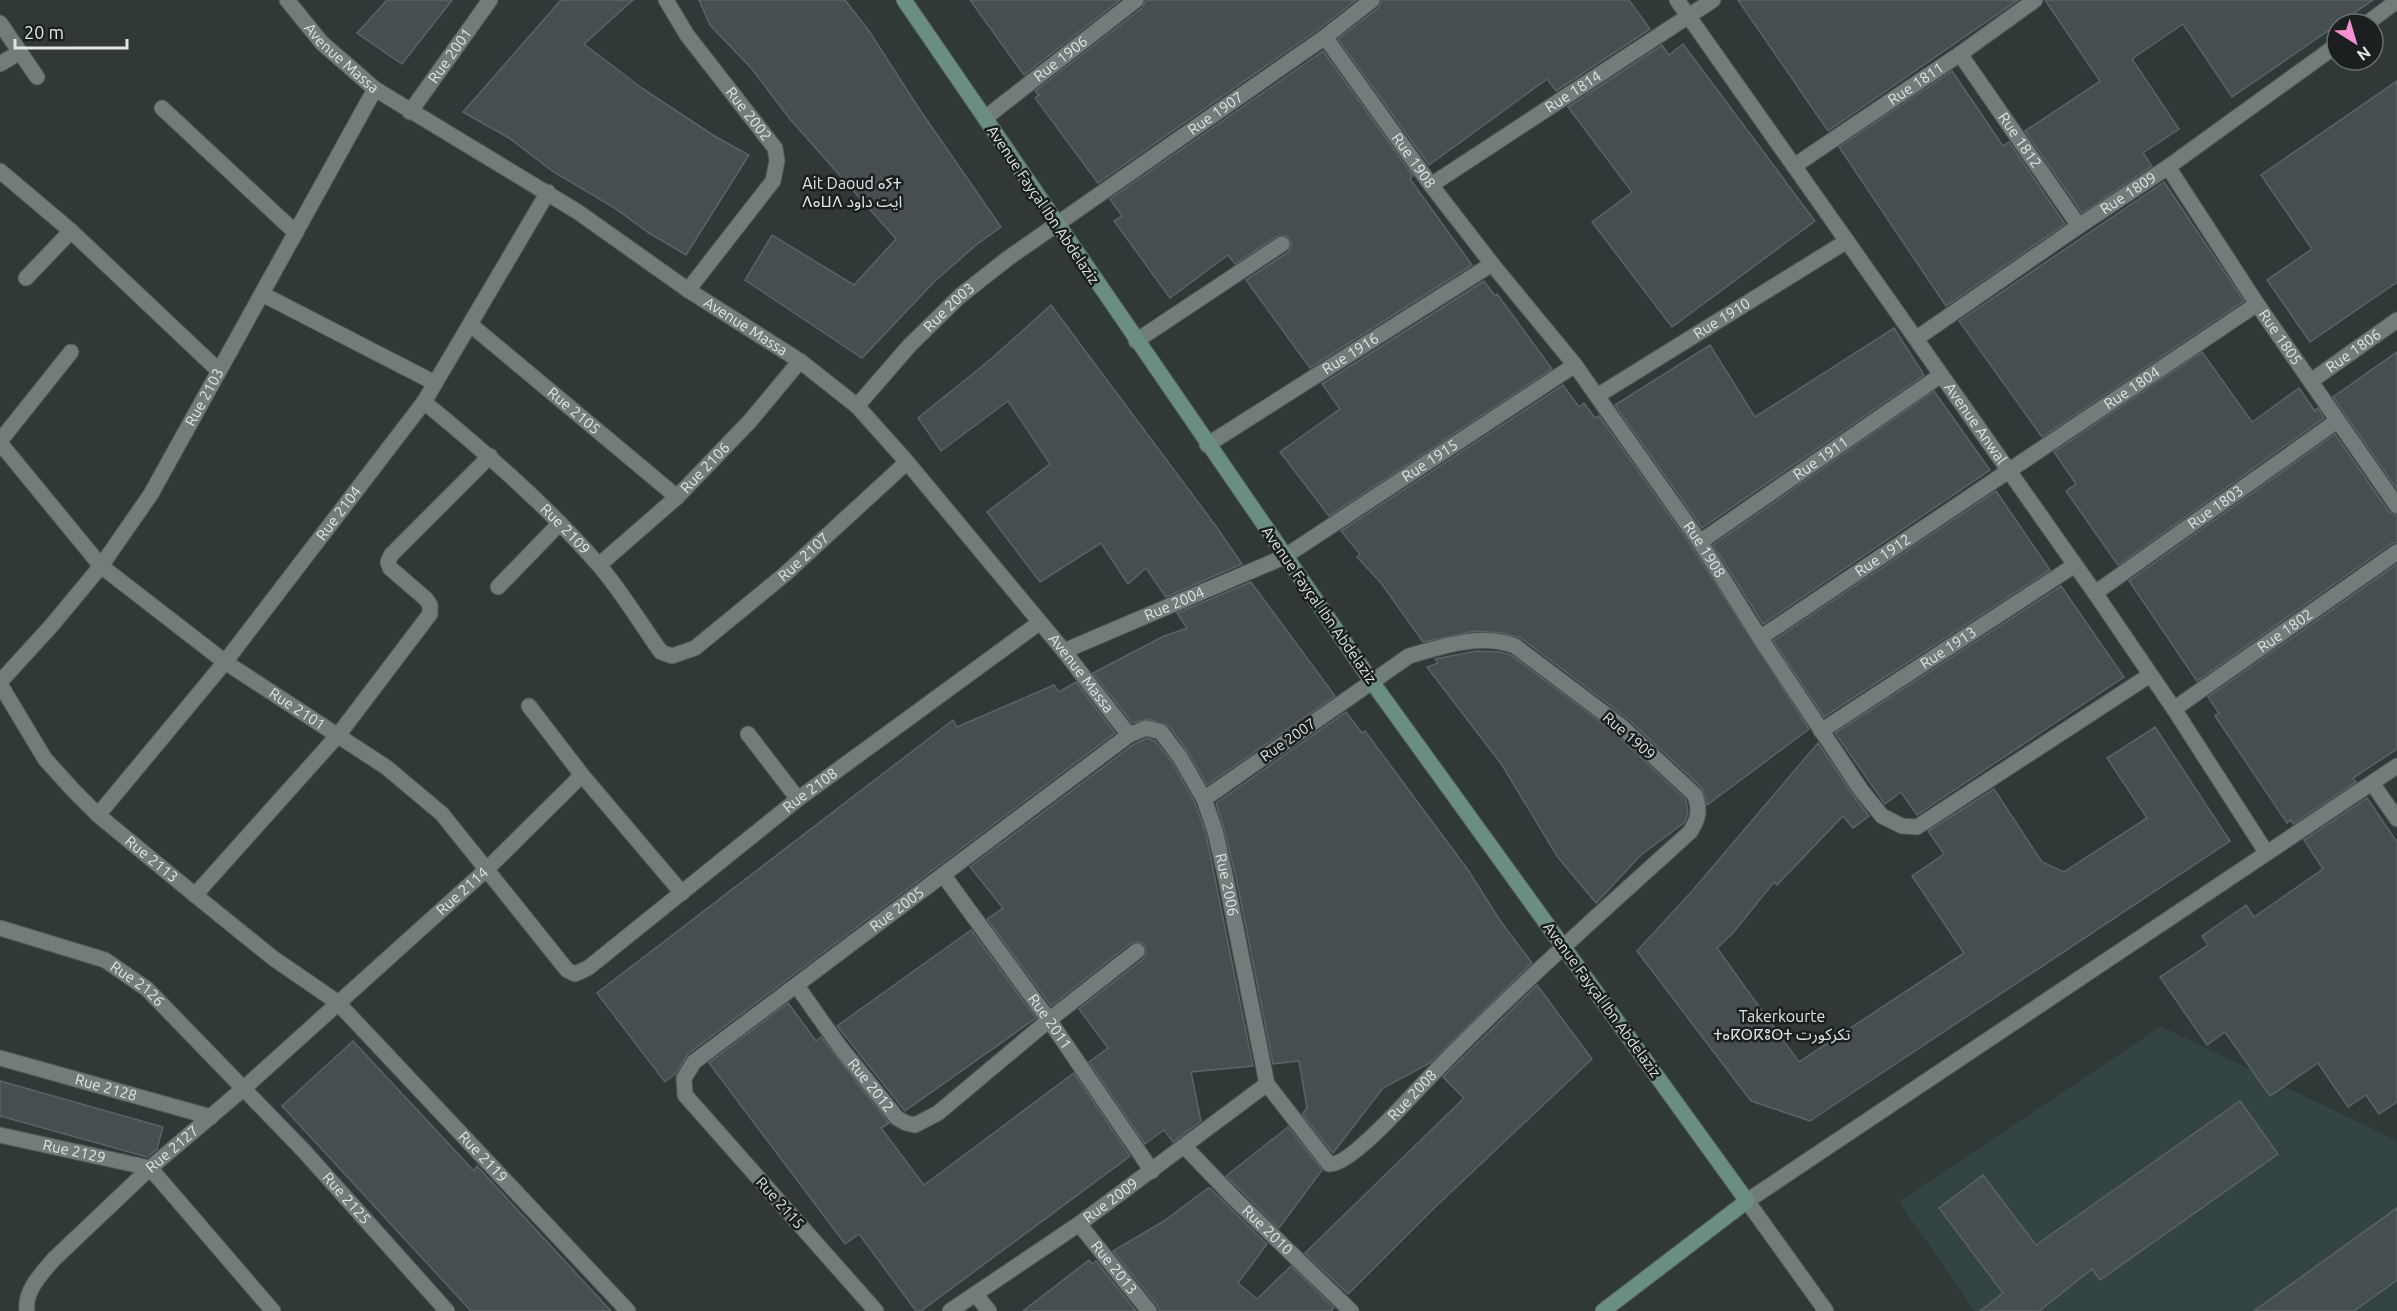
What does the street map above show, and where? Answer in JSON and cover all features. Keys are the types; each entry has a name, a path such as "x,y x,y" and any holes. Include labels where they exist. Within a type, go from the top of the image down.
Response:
{"street":[{"name":"Avenue Massa","path":"287,0 322,43 375,89 410,112 548,192 688,290 800,361 856,406 907,462 1064,651 1129,735"},
{"name":"Rue 2001","path":"410,112 490,0"},
{"name":"Rue 2002","path":"666,0 687,35 775,148 777,161 773,181 688,290"},
{"name":"Rue 1906","path":"985,118 1137,0"},
{"name":"Rue 1907","path":"1057,226 1325,37 1372,0"},
{"name":"Avenue Anwal","path":"1677,0 1917,338 2008,473 2095,593 2174,709 2266,852"},
{"name":"Rue 1814","path":"1431,185 1713,0"},
{"name":"Rue 1811","path":"1794,166 2036,0"},
{"name":"Avenue Fayçal Ibn Abdelaziz","path":"907,1 1057,226 1284,557 1747,1201"},
{"path":"2382,12 2397,1"},
{"path":"0,23 36,76"},
{"name":"Rue 1908","path":"1325,37 1431,185 1575,365 1700,542 1821,731 1861,790 1882,816 1902,826 1917,827 2150,675"},
{"path":"0,64 20,52"},
{"name":"Rue 1812","path":"1960,54 2079,226"},
{"name":"Rue 1809","path":"1917,338 2168,167 2325,54"},
{"name":"Rue 2103","path":"0,683 101,566 151,494 375,89"},
{"path":"162,108 296,233"},
{"name":"Rue 1805","path":"2168,167 2257,304 2397,506"},
{"path":"0,171 71,231 219,371"},
{"name":"Rue 2104","path":"98,814 225,662 424,402 548,192"},
{"name":"Rue 2003","path":"856,406 910,345 960,296 1057,226"},
{"path":"26,278 71,231"},
{"name":"Rue 1910","path":"1597,396 1847,241"},
{"path":"1136,341 1282,244"},
{"name":"Rue 1916","path":"1208,445 1492,264"},
{"path":"262,294 435,383"},
{"name":"Rue 1804","path":"2008,473 2257,304"},
{"name":"Rue 1806","path":"2311,381 2397,320"},
{"name":"Rue 2105","path":"471,325 676,497"},
{"path":"0,442 70,352"},
{"name":"Rue 2106","path":"599,565 676,497 750,421 800,361"},
{"name":"Rue 1915","path":"1284,557 1575,365"},
{"name":"Rue 1911","path":"1700,542 1941,375"},
{"name":"Rue 2109","path":"424,402 490,456 560,523 599,565 662,652 672,657 694,648"},
{"name":"Rue 1803","path":"2095,593 2337,421"},
{"name":"Rue 2101","path":"0,442 101,566 225,662 339,734 386,767 442,814 567,970 575,974 588,968"},
{"path":"195,895 339,734 430,614 430,605 426,599 390,568 388,562 391,555 490,456"},
{"name":"Rue 2107","path":"694,648 784,575 907,462"},
{"name":"Rue 1912","path":"1760,638 2008,473"},
{"path":"498,586 560,523"},
{"name":"Rue 1802","path":"2174,709 2397,552"},
{"name":"Rue 2004","path":"1064,651 1284,557"},
{"name":"Rue 1913","path":"1821,731 2075,565"},
{"name":"Rue 2108","path":"588,968 798,799 1039,623"},
{"name":"Rue 1909","path":"1372,682 1409,656 1468,642 1501,641 1529,655 1620,726 1695,795 1700,810 1697,821 1690,832 1563,946"},
{"name":"Rue 2007","path":"1204,799 1372,682"},
{"name":"Rue 2113","path":"0,683 45,759 98,814 273,958 337,1002"},
{"path":"529,706 582,775 682,893"},
{"name":"Rue 2006","path":"1129,735 1146,728 1161,732 1180,757 1204,799 1226,879 1267,1084"},
{"path":"748,734 798,799"},
{"name":"Rue 2005","path":"685,1095 684,1078 694,1062 1129,735"},
{"path":"1603,1311 1747,1201 2397,766"},
{"name":"Rue 2114","path":"337,1002 487,869 582,775"},
{"path":"2372,783 2397,819"},
{"name":"Rue 2011","path":"944,876 1049,1020 1152,1172"},
{"name":"Rue 2126","path":"0,928 105,960 127,974 147,989 243,1089"},
{"name":"Rue 2008","path":"1267,1084 1324,1161 1333,1165 1342,1162 1383,1126 1470,1035 1563,946"},
{"name":"Rue 2012","path":"797,986 840,1047 897,1118 915,1125 938,1113 1049,1020 1137,951"},
{"name":"Rue 2127","path":"27,1311 26,1304 31,1289 40,1274 150,1168 243,1089 337,1002"},
{"name":"Rue 2119","path":"337,1002 628,1311"},
{"name":"Rue 2128","path":"0,1058 211,1117"},
{"name":"Rue 2009","path":"950,1311 1152,1172 1267,1084"},
{"name":"Rue 2125","path":"243,1089 304,1150 447,1311"},
{"name":"Rue 2115","path":"685,1095 876,1311"},
{"name":"Rue 2129","path":"0,1135 150,1168"},
{"name":"Rue 2010","path":"1185,1147 1234,1198 1351,1311"},
{"path":"150,1168 273,1311"},
{"path":"1747,1201 1826,1311"},
{"name":"Rue 2013","path":"1079,1224 1149,1311"},
{"path":"976,1295 989,1311"}],"shaded area":[{"path":"2161,1026 2397,1141 2397,1311 1975,1311 1899,1202"}],"building":[{"path":"387,0 452,0 402,64 357,33"},
{"path":"561,0 633,0 584,44 643,89 716,137 749,155 686,255 649,233 613,207 552,171 509,138 463,112"},
{"path":"699,0 845,0 869,31 920,110 1001,227 976,245 935,281 862,358 745,280 772,235 854,285 896,239 790,119 752,69 710,25"},
{"path":"970,0 1120,0 1024,75"},
{"path":"1146,0 1356,0 1319,29 1098,183 1035,98 1039,95 1035,91 1142,8"},
{"path":"1382,0 1629,0 1650,29 1556,91 1547,79 1429,165 1338,39 1378,8"},
{"path":"1738,0 2018,0 1828,131"},
{"path":"2045,0 2373,0 2356,12 2325,12 2325,33 2232,97 2183,24 2132,59 2179,129 2143,153 2152,166 2082,213 2025,131 2100,81"},
{"path":"1683,44 1815,221 1672,327 1592,222 1632,192 1568,107 1662,45 1669,55"},
{"path":"1323,51 1413,176 1410,179 1472,265 1310,368 1246,280 1288,252 1292,244 1287,236 1277,236 1235,264 1228,255 1170,298 1114,221 1122,216 1110,199"},
{"path":"1952,71 2003,146 2009,142 2065,224 1946,306 1839,147"},
{"path":"2397,81 2397,282 2310,342 2267,280 2312,249 2261,175"},
{"path":"2164,182 2244,301 2042,437 1959,321"},
{"path":"1484,281 1495,296 1497,294 1552,369 1329,516 1280,452 1340,409 1322,384"},
{"path":"1051,305 1242,564 1166,597 1146,568 1128,584 1101,543 1040,582 987,512 1050,464 1008,401 941,451 918,418 991,359"},
{"path":"1894,328 1924,375 1702,528 1615,405 1710,345 1755,417"},
{"path":"2202,352 2252,422 2299,388 2315,411 2318,408 2324,418 2118,565 2066,491 2076,484 2054,452"},
{"path":"2397,352 2397,489 2333,397"},
{"path":"1563,385 1579,407 1584,403 1595,418 1599,416 1692,547 1809,729 1707,805 1702,788 1628,719 1521,638 1503,633 1475,631 1423,642 1381,583 1357,557 1360,554 1341,531"},
{"path":"1934,391 1990,470 1763,624 1713,545"},
{"path":"2335,434 2389,512 2397,516 2397,542 2197,681 2129,581"},
{"path":"1996,491 2050,570 1824,717 1773,641"},
{"path":"2397,564 2397,749 2353,778 2356,782 2293,824 2291,820 2287,823 2215,716 2219,713 2208,697"},
{"path":"1251,582 1335,696 1207,785 1188,752 1169,726 1148,719 1132,723 1093,673 1162,637 1187,628 1177,613"},
{"path":"2061,586 2124,677 1917,815 1901,792 1885,804 1835,733"},
{"path":"1476,651 1511,655 1615,733 1686,800 1688,813 1685,822 1641,855 1596,903 1557,856 1502,765 1427,667 1438,663 1435,659"},
{"path":"1076,682 1115,733 688,1054 675,1074 665,1082 597,993 953,720 957,727 1054,685 1059,692"},
{"path":"1346,712 1362,733 1365,731 1468,870 1501,922 1532,963 1430,1063 1383,1088 1333,1153 1302,1114 1307,1108 1299,1061 1273,1064 1236,877 1216,803"},
{"path":"2155,727 2230,841 1810,1121 1751,1101 1637,951 1693,890 1818,743 1869,816 1853,828 1843,816 1777,885 1774,882 1733,933 1717,948 1799,1062 1964,953 1912,876 1944,854 1928,831 1994,789 2042,862 2064,872 2147,818 2107,758"},
{"path":"1147,738 1155,741 1172,762 1195,803 1206,834 1253,1066 1191,1072 1201,1121 1173,1142 1164,1130 1145,1144 1089,1062 1108,1048 1079,1009 1143,959 1146,954 1145,945 1140,942 1131,943 1051,1006 987,919 1003,908 970,867 1134,744"},
{"path":"2367,798 2397,842 2397,1102 2379,1114 2366,1095 2348,1107 2318,1063 2270,1096 2225,1032 2207,1045 2160,977 2208,945 2202,936 2246,905 2254,917 2323,869 2304,840"},
{"path":"971,930 1036,1018 905,1111 837,1026"},
{"path":"1537,985 1592,1059 1432,1210 1348,1294 1305,1253 1464,1098 1443,1077"},
{"path":"788,1003 816,1041 821,1037 889,1123 881,1128 924,1185 1074,1073 1130,1156 921,1311 916,1311 859,1234 845,1244 709,1063"},
{"path":"353,1041 474,1171 477,1166 611,1311 471,1311 282,1106"},
{"path":"0,1081 163,1127 157,1149 147,1157 0,1116"},
{"path":"2240,1101 2278,1154 2100,1280 2092,1269 2039,1311 1980,1311 2003,1293 1939,1208 1983,1175 2036,1245"},
{"path":"1288,1127 1322,1170 1279,1228 1226,1176"},
{"path":"1208,1188 1267,1244 1238,1283 1257,1299 1291,1266 1334,1308 1331,1311 1159,1311 1157,1305 1113,1251 1164,1221"},
{"path":"2397,1208 2397,1280 2354,1311 2254,1311"},
{"path":"1089,1260 1092,1264 1096,1261 1136,1311 1023,1311"}],"district":[{"name":"Ait Daoud ⴰⵢⵜ ⴷⴰⵡⴷ ايت داود","path":"852,192"},
{"name":"Takerkourte ⵜⴰⴽⵔⴽⵓⵔⵜ تكركورت","path":"1782,1025"}]}
